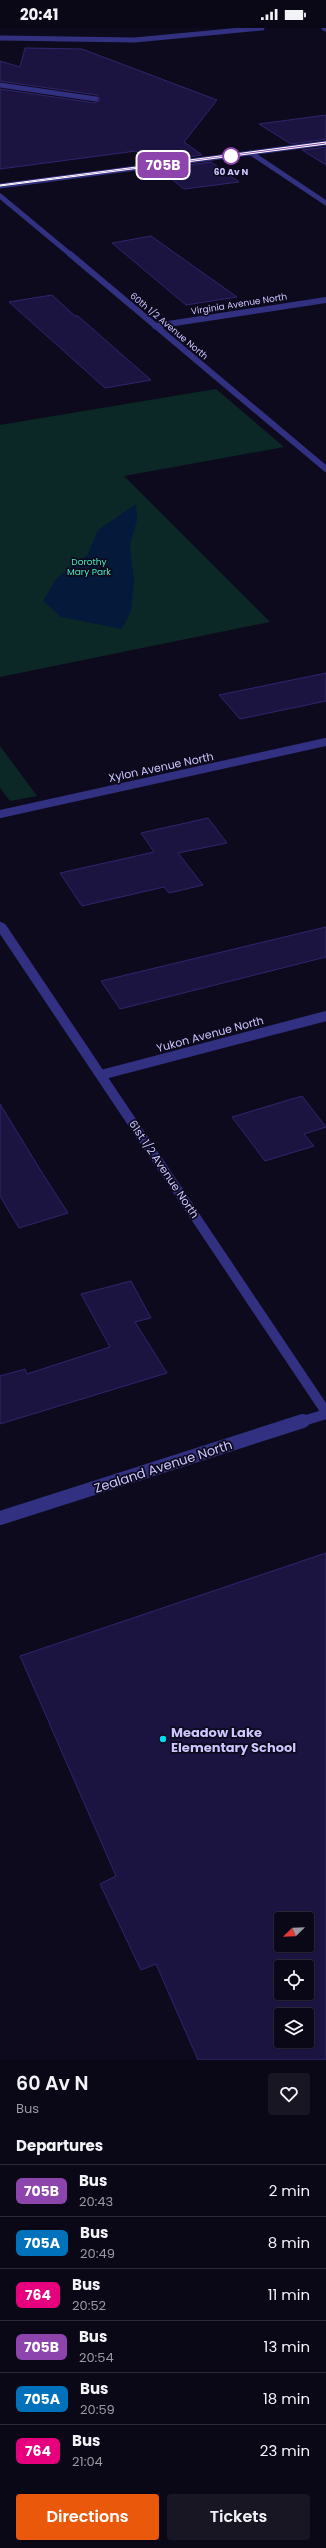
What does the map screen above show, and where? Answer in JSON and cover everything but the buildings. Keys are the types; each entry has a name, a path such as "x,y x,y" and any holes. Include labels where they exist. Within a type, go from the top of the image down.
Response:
{"street":[{"path":"0,38 73,35 135,40 262,28"},
{"path":"0,85 96,99"},
{"path":"0,186 326,143"},
{"path":"251,153 326,203"},
{"name":"60th 1/2 Avenue North","path":"0,196 326,469"},
{"name":"Virginia Avenue North","path":"155,326 326,300"},
{"name":"Xylon Avenue North","path":"0,814 326,742"},
{"name":"61st 1/2 Avenue North","path":"0,926 326,1413"},
{"name":"Yukon Avenue North","path":"101,1075 326,1016"},
{"name":"Zealand Avenue North","path":"0,1518 326,1413"}],"green space":[{"name":"Dorothy Mary Park","path":"216,389 284,447 124,476 270,622 0,677 0,425"},
{"path":"0,746 37,796 10,801 0,788"}],"water":[{"path":"136,504 137,520 130,545 134,582 131,611 122,629 61,617 43,601 56,579 88,554 98,530"}],"bus line":[{"name":"705B","path":"0,186 326,143"}],"place":[{"name":"60 Av N","path":"231,156"},
{"name":"Meadow Lake Elementary School","path":"163,1739"}]}
